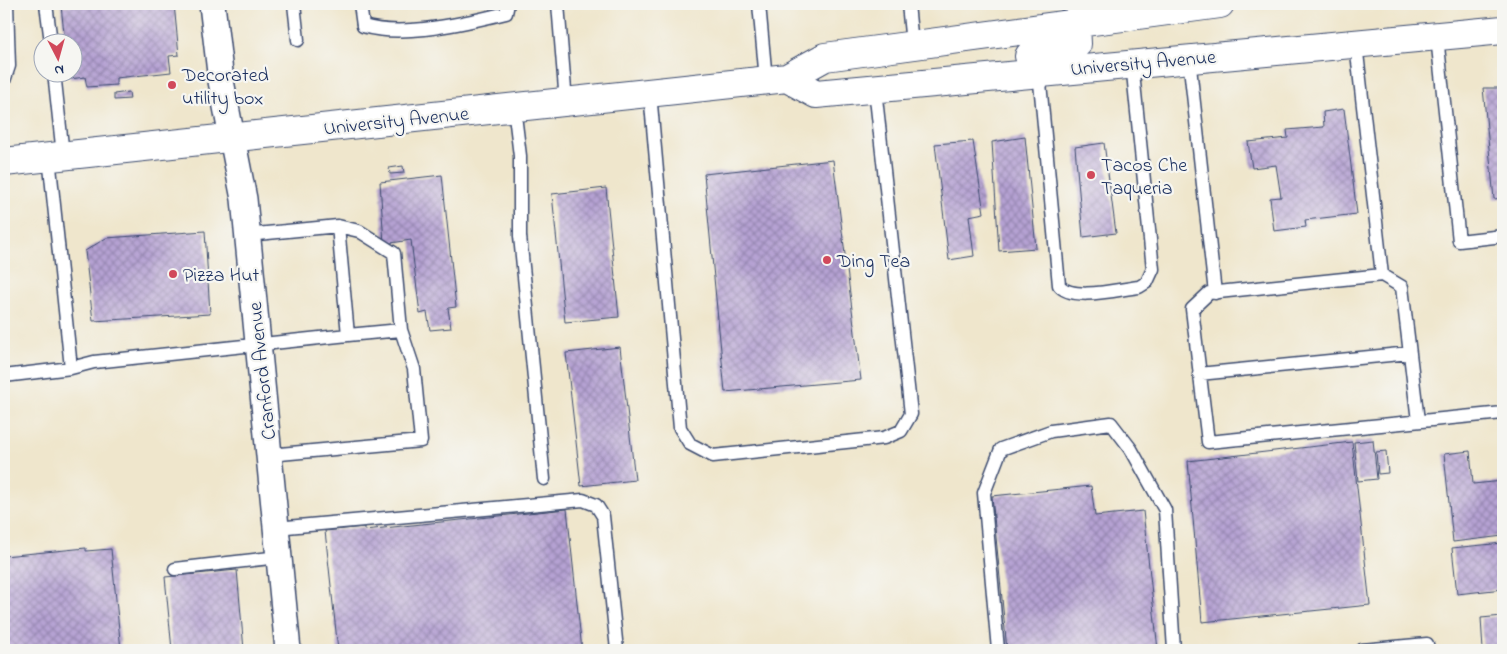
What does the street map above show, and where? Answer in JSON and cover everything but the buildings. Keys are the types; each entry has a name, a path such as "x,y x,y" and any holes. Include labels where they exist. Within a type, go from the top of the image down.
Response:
{"main road":[{"name":"University Avenue","path":"4,162 777,79 825,57 912,44 1075,14 1220,4"},
{"path":"886,87 941,68 1060,52 1077,44 1075,14"},
{"name":"University Avenue","path":"777,79 816,94 1132,63 1503,30"}],"street":[{"name":"Cranford Avenue","path":"212,4 231,138 244,199 288,650"}],"lane":[{"path":"4,81 9,66 7,4"},
{"path":"46,4 49,32"},
{"path":"294,4 298,40"},
{"path":"360,4 363,26 379,31 461,24 506,13 508,4"},
{"path":"558,4 566,102"},
{"path":"758,4 777,79"},
{"path":"908,4 912,44"},
{"path":"1436,37 1459,240 1503,236"},
{"path":"1356,44 1382,275"},
{"path":"1188,58 1214,293"},
{"path":"1039,72 1059,285 1063,291 1076,295 1139,286 1147,282 1153,270 1132,63"},
{"path":"54,82 56,156 71,368"},
{"path":"650,93 680,428 690,444 713,456 884,438 901,431 911,414 886,87"},
{"path":"514,107 520,156 520,236 544,480"},
{"path":"247,235 338,226 359,231 394,253 401,330 414,369 421,442 269,455"},
{"path":"338,226 348,335"},
{"path":"1418,421 1402,287 1382,275 1209,293 1192,309 1208,442 1503,413"},
{"path":"4,376 71,368 94,362 401,330"},
{"path":"1199,374 1410,353"},
{"path":"998,650 984,493 1001,449 1051,431 1111,423 1131,449 1165,510 1174,650"},
{"path":"276,528 584,500 596,505 603,516 617,650"},
{"path":"175,569 279,557"},
{"path":"1362,650 1427,644 1428,650"}],"place":[{"name":"Decorated utility box","path":"172,85"},
{"name":"Tacos Che Taqueria","path":"1091,175"},
{"name":"Ding Tea","path":"827,260"},
{"name":"Pizza Hut","path":"173,274"}]}
